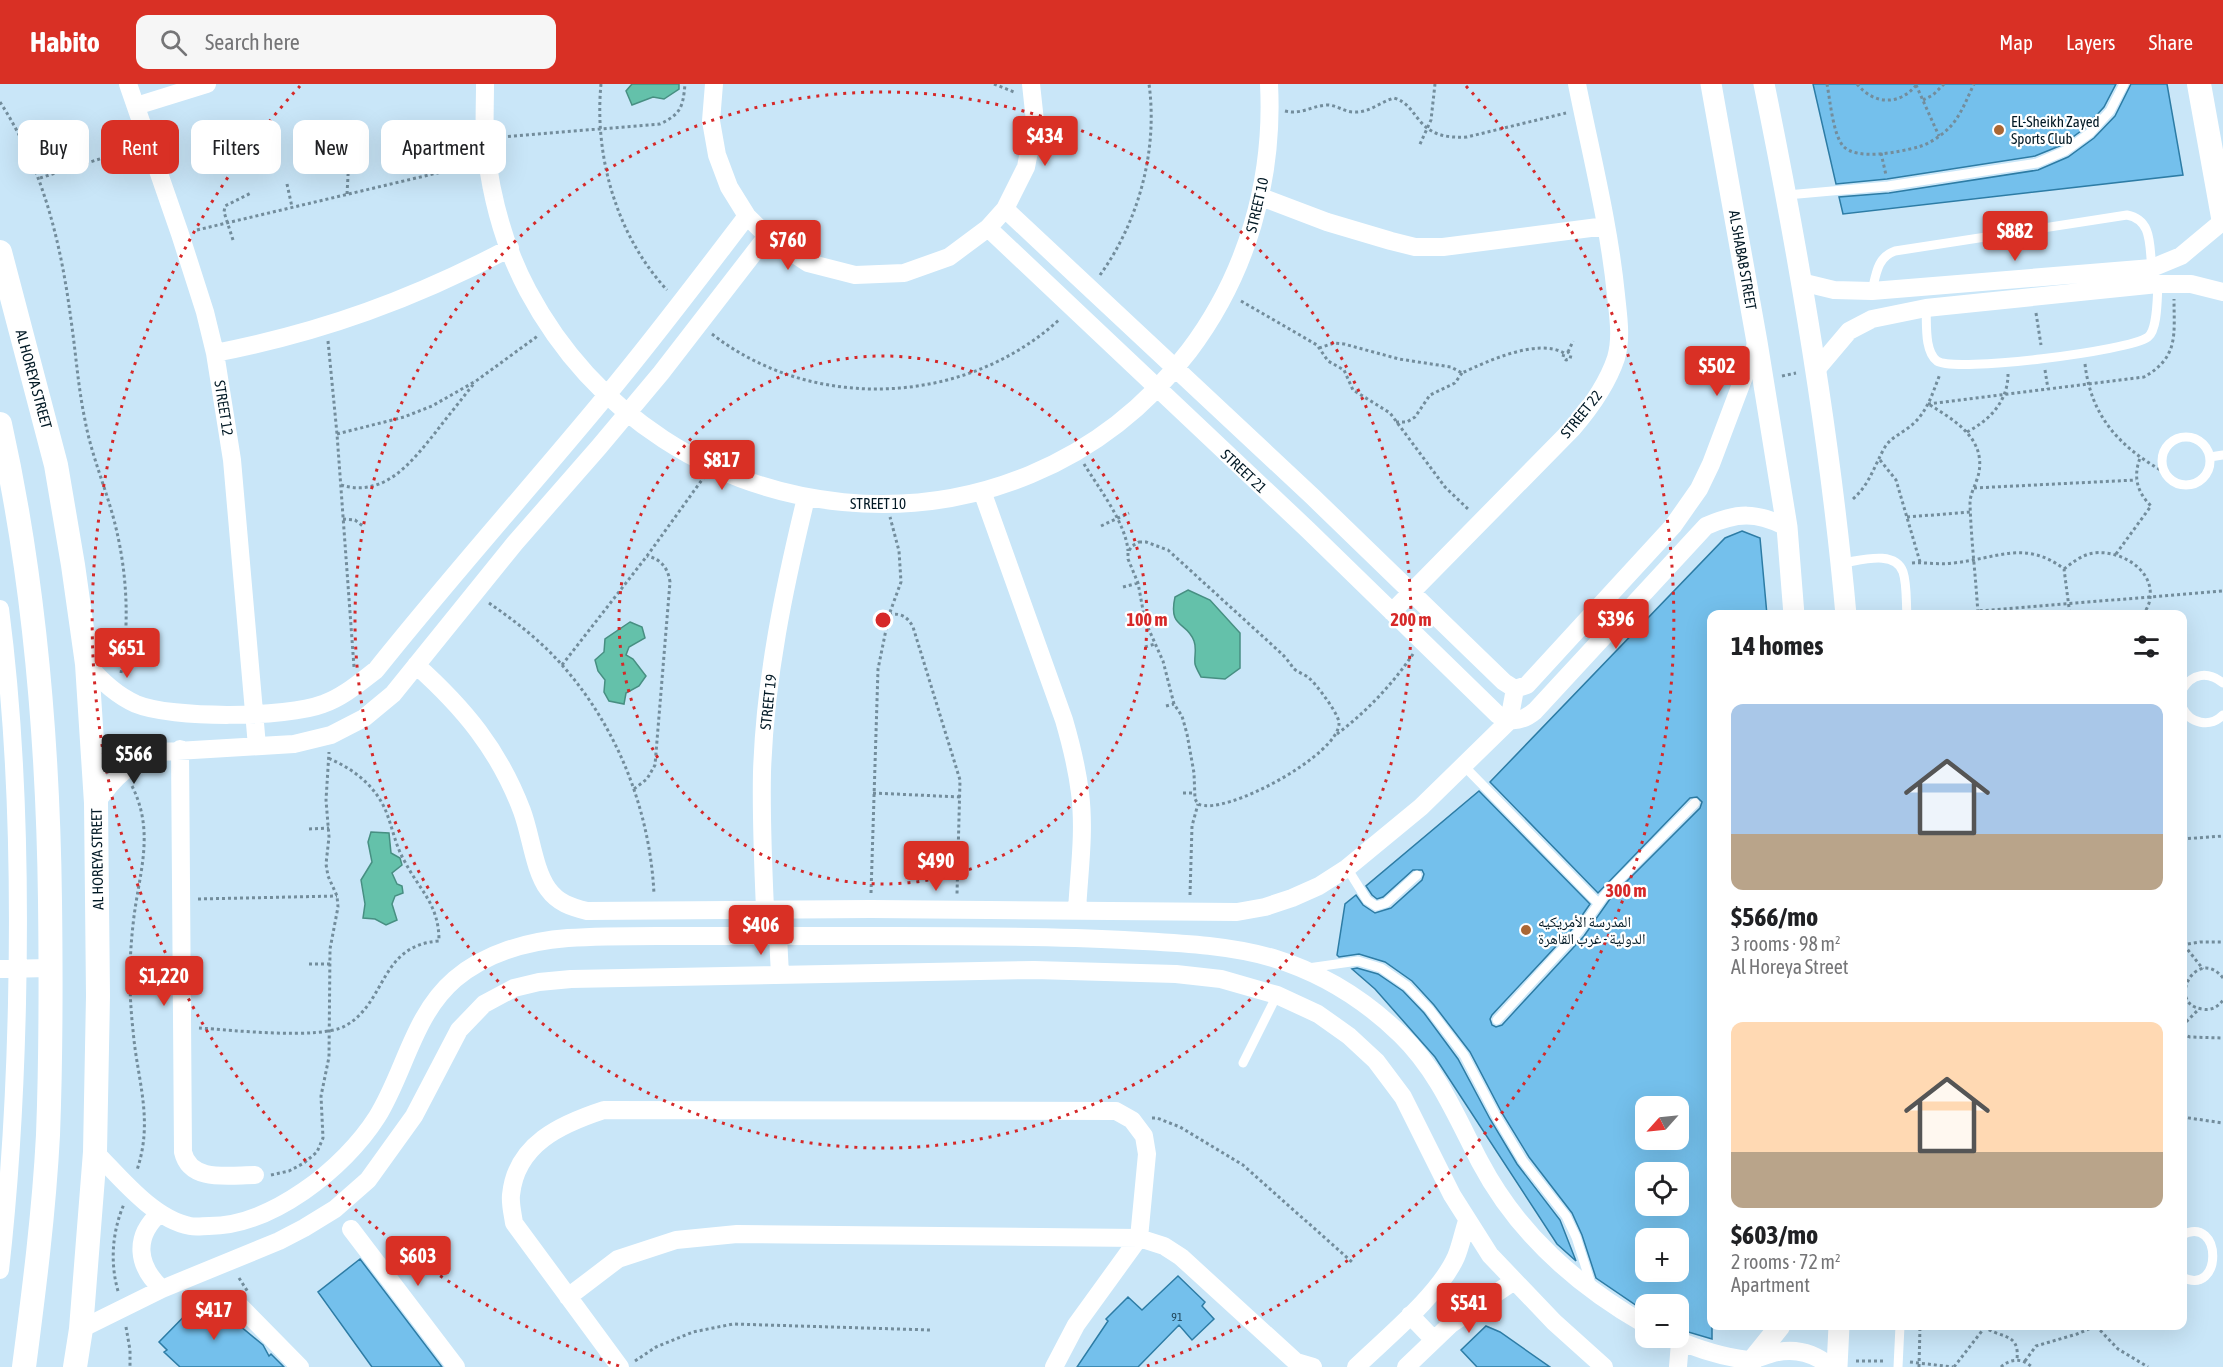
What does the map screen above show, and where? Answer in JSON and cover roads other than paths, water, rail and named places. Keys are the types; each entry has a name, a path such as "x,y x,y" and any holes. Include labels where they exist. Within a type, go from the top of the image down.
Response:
{"main road":[{"path":"2199,84 2223,219"},
{"name":"AL HOREYA STREET","path":"0,252 56,465 87,664 96,803 98,996 94,1152 81,1329 75,1367"},
{"path":"1,433 11,474 30,588 39,669 49,821 51,969 48,1136 24,1367"}],"street":[{"name":"STREET 12","path":"128,84 180,234 205,312 215,353 232,460 257,746"},
{"path":"136,106 207,84"},
{"name":"STREET 10","path":"485,84 485,138 496,206 527,289 550,327 576,363 627,414 668,443 711,467 758,486 807,498 885,505 950,498 982,491 1030,474 1076,451 1118,422 1157,388 1203,332 1226,292 1246,246 1261,197 1268,151 1269,84"},
{"path":"714,84 711,121 717,155 729,187 747,216 767,236 808,262 855,275 904,273 949,257 988,228 1005,209 1026,167 1035,121 1031,84"},
{"name":"STREET 22","path":"1392,612 1581,418 1594,401 1616,357 1619,329 1612,262 1577,84"},
{"name":"AL SHABAB STREET","path":"1711,84 1787,527 1794,610"},
{"path":"1764,84 1787,195 1816,370 1836,508 1846,610"},
{"path":"1261,197 1327,222 1415,247 1443,246 1606,226"},
{"name":"STREET 21","path":"1005,209 1510,685"},
{"path":"87,664 117,693 137,704 179,713 288,713 339,698 376,670 607,395 747,216"},
{"path":"1816,370 1849,331 1872,319 1926,308 2033,297 2162,279 2181,256 2223,219"},
{"name":"STREET 21","path":"988,228 1504,718"},
{"path":"96,803 108,785 123,770 140,759 159,752 294,744 331,735 364,718 393,694 515,543 627,414 767,236"},
{"path":"215,353 326,326 387,305 429,288 510,248"},
{"path":"1801,282 1834,290 1872,291 2162,279 2223,292"},
{"path":"416,665 463,710 491,747 509,779 523,813 542,878 548,890 557,900 569,907 587,911 871,909 1237,912 1265,907 1310,890 1347,868 1421,807 1464,766 1504,718 1510,685 1527,685 1673,526 1699,489 1712,464 1757,342"},
{"path":"982,491 1075,757 1082,833 1077,911"},
{"name":"STREET 19","path":"765,909 762,794 767,703 783,600 807,498"},
{"path":"1504,718 1519,721 1535,711 1706,526 1725,518 1746,514 1767,518 1787,527"},
{"path":"0,611 9,754 8,806 19,921 9,969 14,1107 0,1270"},
{"path":"180,749 185,1160 189,1167 202,1174 255,1175"},
{"path":"778,936 780,975"},
{"path":"94,1152 130,1188 160,1213 190,1226 220,1226 250,1220 277,1208 331,1169 351,1149 376,1117 431,1004 454,980 495,955 517,947 565,938 1032,936 1226,947 1273,958 1332,982 1367,1005 1404,1038 1438,1080 1503,1201 1521,1224 1550,1255 1594,1292 1635,1318"},
{"path":"9,969 51,969"},
{"path":"81,1329 162,1289 279,1240 335,1209 368,1180 392,1149 414,1116 459,1030 484,1004 514,988 539,982 572,979 1034,970 1176,974 1221,979 1277,995 1318,1014 1349,1036 1376,1061 1403,1097 1467,1221 1490,1255 1554,1322 1604,1367"},
{"path":"620,1367 514,1223 511,1196 517,1169 532,1146 554,1130 579,1118 604,1110 1116,1111 1132,1120 1144,1136 1147,1154 1139,1238 1076,1325 1054,1367"},
{"path":"160,1213 151,1221 143,1235 141,1250 143,1265 150,1278 162,1289"},
{"path":"1356,1367 1410,1315 1444,1276 1455,1257 1467,1221"},
{"path":"351,1229 456,1367"},
{"path":"568,1297 618,1259 676,1240 737,1234 1139,1238 1164,1246 1181,1257 1302,1365"},
{"path":"1406,1367 1451,1324 1514,1281"},
{"path":"241,1307 300,1367"},
{"path":"1410,1315 1434,1340"},
{"path":"1749,1364 1777,1330"},
{"path":"1837,1367 1839,1330"},
{"path":"1689,1344 1749,1364 1777,1352 1799,1350 1820,1358 1831,1367"},
{"path":"1678,1367 1681,1353 1679,1348"}],"lane":[{"path":"1787,195 1888,186 2051,158 2078,143 2101,123 2118,98 2124,84"},
{"path":"1872,291 1880,261 1884,256 1895,251 2127,215 2137,217 2146,225 2162,279 2154,328 2148,337 2084,354 2008,362 1944,364 1935,359 1930,349 1926,308"},
{"path":"2182,437 2197,439 2203,444 2210,457 2207,472 2197,482 2190,485 2175,483 2164,472 2162,457 2164,450 2168,444 2182,437"},
{"path":"2210,457 2223,455"},
{"path":"1842,563 1881,558 1890,559 1898,564 1903,571 1907,610"},
{"path":"2187,682 2201,675 2209,675 2223,683"},
{"path":"2187,714 2190,718 2204,723 2212,722 2223,715"},
{"path":"1464,766 1598,903"},
{"path":"1497,1020 1579,931 1598,903 1618,880 1695,803"},
{"path":"1347,868 1367,900 1376,906 1386,903 1416,875"},
{"path":"1303,969 1358,961 1382,968 1407,986 1429,1009 1464,1055 1523,1161 1566,1216 1576,1237 1594,1292"},
{"path":"1243,1063 1277,995"},
{"path":"2187,1234 2195,1232 2209,1236 2221,1255 2216,1269 2205,1279 2187,1279"},
{"path":"1898,1367 1900,1330"}],"place":[{"name":"EL-Sheikh Zayed Sports Club","path":"1999,130"},
{"name":"المدرسة الأمريكيه الدولية - غرب القاهرة","path":"1526,930"}]}
